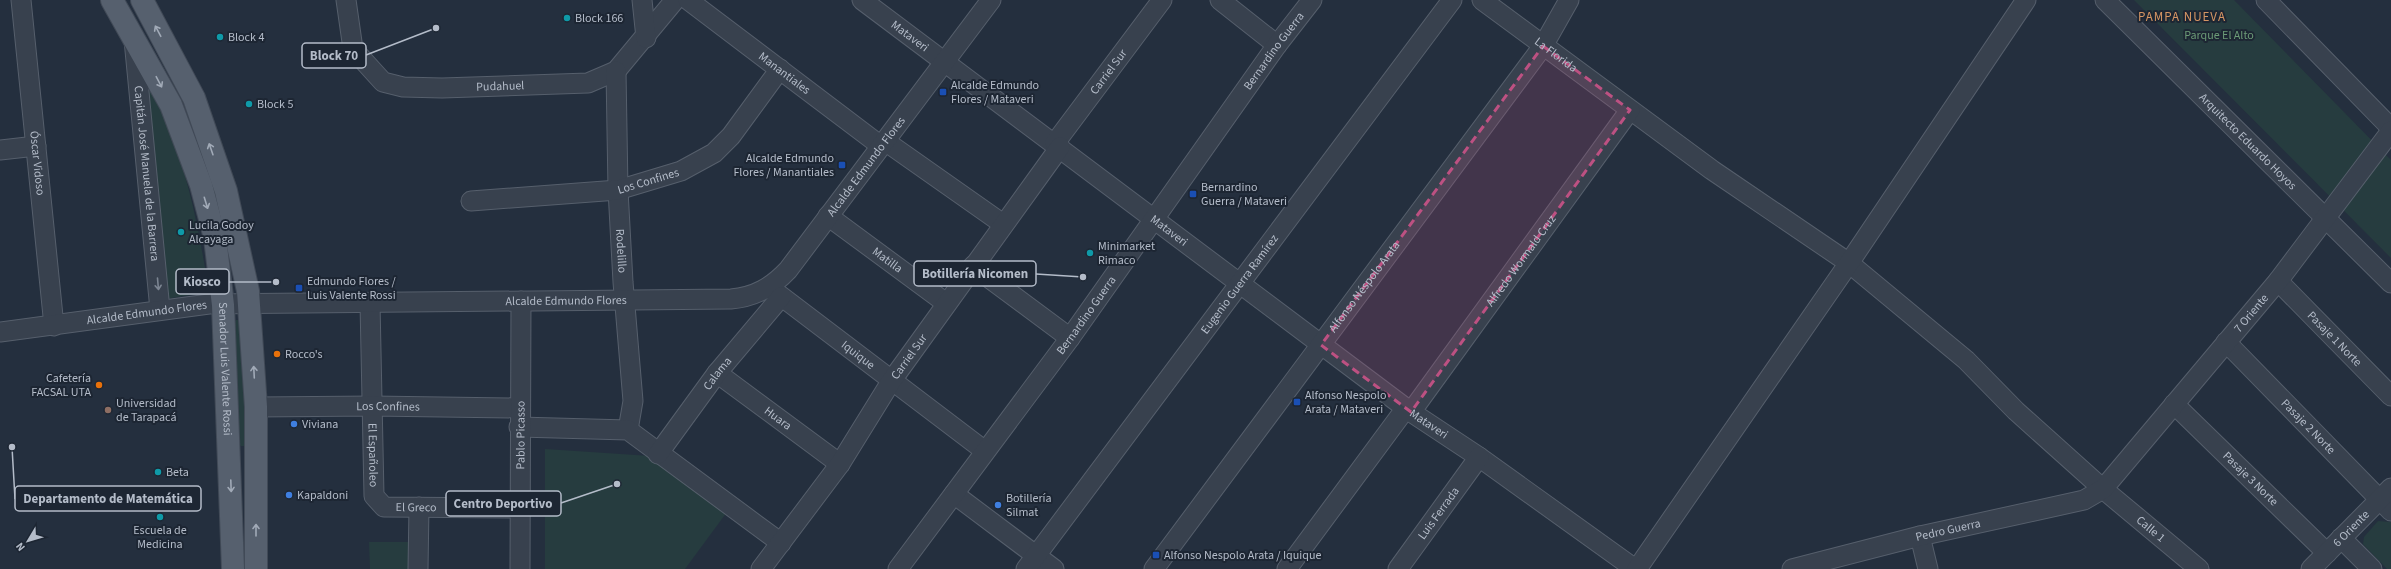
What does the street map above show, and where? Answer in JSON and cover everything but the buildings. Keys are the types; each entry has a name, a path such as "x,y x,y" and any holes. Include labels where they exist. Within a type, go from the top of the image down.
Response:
{"main road":[{"name":"Senador Luis Valente Rossi","path":"112,0 134,36 171,106 198,177 215,238 223,305 230,454 233,569"},
{"path":"142,0 194,98 226,191 249,304 256,407 256,569"},
{"path":"230,454 256,454"}],"street":[{"name":"Óscar Vidoso","path":"21,0 54,326"},
{"name":"Pudahuel","path":"346,0 353,49 384,82 403,87 588,83 616,71 646,38 675,0"},
{"path":"642,0 646,38"},
{"name":"Manantiales","path":"688,0 883,144 1004,224"},
{"name":"Mataveri","path":"862,0 1409,410 1479,457 1636,569"},
{"name":"Alcalde Edmundo Flores","path":"0,332 54,326 209,304 736,299 775,292 788,270 991,0"},
{"name":"Carriel Sur","path":"761,569 840,464 892,380 1004,224 1057,145 1162,0"},
{"path":"1220,0 1277,45"},
{"name":"Bernardino Guerra","path":"898,569 1070,338 1277,45 1312,0"},
{"name":"Eugenio Guerra Ramírez","path":"1031,562 1452,0"},
{"name":"La Florida","path":"1482,0 1712,170 1849,263"},
{"name":"Alfonso Néspolo Arata","path":"1154,569 1543,46 1569,0"},
{"path":"1636,569 1849,263 2026,0"},
{"name":"Arquitecto Eduardo Hoyos","path":"2105,0 2391,283"},
{"path":"2266,0 2391,129"},
{"name":"Capitán José Manuela de la Barrera","path":"134,36 160,310"},
{"name":"Los Confines","path":"471,201 618,190 681,171 714,154 731,136 780,69"},
{"name":"Rodelillo","path":"616,71 618,190 633,401 628,430"},
{"name":"Alfredo Wormald Cruz","path":"1287,569 1409,410 1630,110"},
{"name":"7 Oriente","path":"2102,489 2278,281 2327,218 2391,129"},
{"path":"0,150 36,146"},
{"name":"Matilla","path":"828,216 946,304"},
{"name":"Calle 1","path":"1849,263 1961,355 2016,411 2192,568"},
{"path":"973,266 1070,338"},
{"name":"Pasaje 1 Norte","path":"2278,281 2391,396"},
{"name":"Calama","path":"658,454 775,292"},
{"name":"Iquique","path":"775,292 985,451"},
{"name":"Pablo Picasso","path":"520,569 519,408 521,301"},
{"name":"El Españoleo","path":"370,303 374,496 384,507"},
{"name":"Pasaje 2 Norte","path":"2226,342 2387,499"},
{"name":"Huara","path":"717,373 840,464"},
{"name":"Pasaje 3 Norte","path":"2174,404 2327,553"},
{"name":"Los Confines","path":"256,407 373,406 519,408"},
{"path":"519,427 628,430 658,454 781,543"},
{"name":"Luis Ferrada","path":"1398,569 1479,457"},
{"name":"Pedro Guerra","path":"1792,569 1920,536 2084,500 2102,489"},
{"path":"954,494 1031,562 1054,569"},
{"name":"6 Oriente","path":"2311,569 2341,538 2387,499"},
{"name":"El Greco","path":"384,507 520,508"},
{"path":"418,507 418,569"},
{"path":"1920,536 1928,569"},
{"path":"2341,538 2372,569"}],"highlighted area":[{"path":"1543,46 1630,110 1411,412 1321,345"}],"green space":[{"name":"Parque El Alto","path":"2134,0 2234,0 2391,160 2391,258"},
{"path":"140,74 166,121 183,168 198,229 209,292 165,299"},
{"path":"236,320 243,320 246,446 241,446 237,442 232,325"},
{"path":"545,449 650,456 727,512 685,569 545,569"},
{"path":"2378,521 2391,522 2391,569 2387,569 2363,544 2364,537"},
{"path":"369,542 416,542 416,569 370,569"}],"place":[{"name":"Block 166","path":"567,18"},
{"name":"Block 70","path":"436,28"},
{"name":"Block 4","path":"220,37"},
{"name":"Alcalde Edmundo Flores / Mataveri","path":"943,92"},
{"name":"Block 5","path":"249,104"},
{"name":"Alcalde Edmundo Flores / Manantiales","path":"842,165"},
{"name":"Bernardino Guerra / Mataveri","path":"1193,194"},
{"name":"Lucila Godoy Alcayaga","path":"181,232"},
{"name":"Minimarket Rimaco","path":"1090,253"},
{"name":"Botillería Nicomen","path":"1083,277"},
{"name":"Kiosco","path":"276,282"},
{"name":"Edmundo Flores / Luis Valente Rossi","path":"299,288"},
{"name":"Rocco's","path":"277,354"},
{"name":"Cafetería FACSAL UTA","path":"99,385"},
{"name":"Alfonso Nespolo Arata / Mataveri","path":"1297,402"},
{"name":"Universidad de Tarapacá","path":"108,410"},
{"name":"Viviana","path":"294,424"},
{"name":"Departamento de Matemática","path":"12,447"},
{"name":"Beta","path":"158,472"},
{"name":"Centro Deportivo","path":"617,484"},
{"name":"Kapaldoni","path":"289,495"},
{"name":"Botillería Silmat","path":"998,505"},
{"name":"Escuela de Medicina","path":"160,517"},
{"name":"Alfonso Nespolo Arata / Iquique","path":"1156,555"}],"district":[{"name":"PAMPA NUEVA","path":"2182,16"}]}
